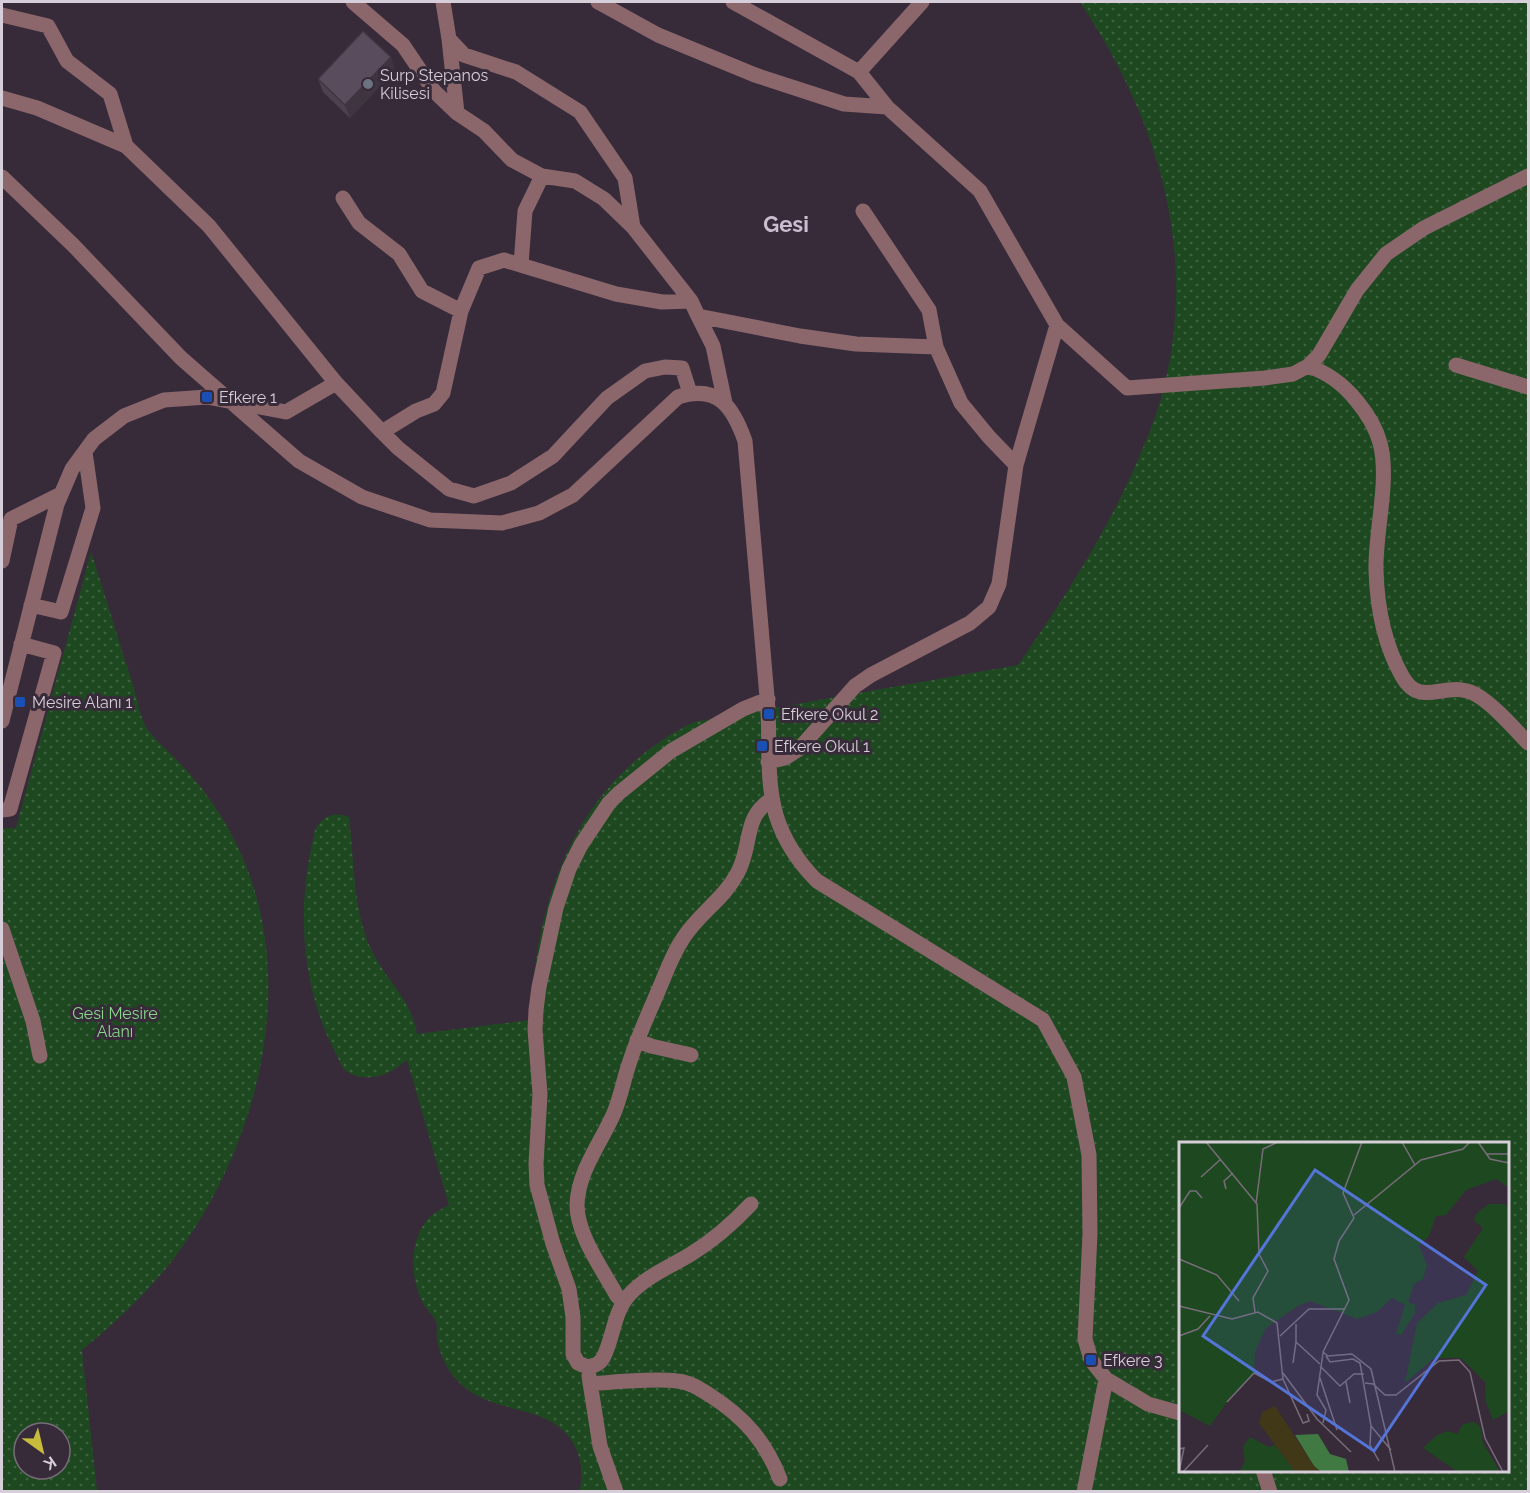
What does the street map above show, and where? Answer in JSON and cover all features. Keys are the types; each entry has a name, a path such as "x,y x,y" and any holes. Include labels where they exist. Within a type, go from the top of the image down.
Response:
{"street":[{"path":"353,2 403,45 434,91 457,113 484,131 512,160 542,176 575,181 604,199 633,227 691,301 713,346 725,403"},
{"path":"443,2 457,113"},
{"path":"598,2 658,36 755,75 844,104 887,107"},
{"path":"733,2 859,72 887,107 980,191 1057,325 1127,388 1293,375 1308,366 1319,355 1357,290 1386,254 1424,228 1528,176"},
{"path":"859,72 922,2"},
{"path":"2,15 48,26 67,61 110,94 126,146"},
{"path":"449,39 464,55 516,72 580,112 625,178 633,227"},
{"path":"2,98 37,108 126,146 209,226 336,383 382,432 398,448 449,489 474,496 511,483 553,456 607,398 645,371 665,367 682,368 690,393"},
{"path":"521,265 525,212 542,176"},
{"path":"2,177 74,245 181,358 299,461 362,497 430,520 502,523 539,513 573,495 678,397 690,393 703,393 715,396 725,403 738,420 745,441 768,699 768,762 772,800 783,834 794,854 816,881 1043,1020 1074,1077 1089,1155 1090,1234 1085,1339 1091,1360 1107,1379 1148,1404 1179,1413"},
{"path":"343,198 359,223 399,254 422,291 461,311"},
{"path":"863,211 929,310 936,347 961,403 1016,465"},
{"path":"382,432 416,411 434,404 443,393 461,311 479,268 504,260 616,294 662,302 691,301"},
{"path":"698,316 800,336 856,344 936,347"},
{"path":"768,762 785,758 799,750 855,686 871,675 970,623 989,607 999,584 1016,465 1057,325"},
{"path":"1456,365 1528,387"},
{"path":"1308,366 1327,372 1352,394 1369,418 1381,444 1383,482 1376,548 1377,590 1388,644 1402,676 1411,689 1420,694 1454,689 1473,693 1483,699 1528,743"},
{"path":"2,721 61,494 72,469 94,439 123,416 164,400 207,397 286,412 336,383"},
{"path":"31,605 61,612 93,508 85,452"},
{"path":"2,561 11,519 61,494"},
{"path":"2,810 10,809 54,653 21,644"},
{"path":"751,1204 714,1239 681,1261 648,1278 623,1302 603,1359 599,1364 588,1367 578,1363 573,1354 573,1317 568,1289 550,1235 537,1185 540,1094 536,1010 541,975 556,908 569,869 581,845 599,816 618,793 671,751 743,709 768,699"},
{"path":"623,1302 617,1296 579,1224 577,1205 583,1175 614,1112 637,1040 680,943 696,920 720,899 730,886 746,855 753,818 760,808 772,800"},
{"path":"2,929 33,1021 40,1056"},
{"path":"637,1040 651,1046 692,1055"},
{"path":"588,1367 600,1446 616,1491"},
{"path":"1084,1491 1107,1379"},
{"path":"590,1384 678,1381 694,1385 726,1405 751,1428 767,1451 780,1479"},
{"path":"1264,1472 1270,1491"}],"green space":[{"path":"1080,2 1528,2 1528,1491 579,1491 580,1461 568,1435 541,1417 477,1396 463,1386 449,1371 440,1352 436,1321 424,1305 419,1293 413,1261 421,1229 432,1215 449,1205 407,1060 390,1072 378,1076 365,1077 351,1074 341,1065 321,1020 311,985 304,930 306,881 315,830 321,821 329,816 349,817 357,898 364,930 375,957 409,1009 417,1034 531,1020 534,974 542,930 553,887 570,846 592,809 620,775 654,746 694,722 1018,665 1078,574 1130,478 1160,402 1172,349 1176,296 1174,244 1165,193 1151,144 1132,95 1108,48"},
{"name":"Gesi Mesire Alanı","path":"91,552 147,729 206,794 229,829 247,868 261,918 268,969 267,1021 259,1073 245,1123 225,1172 201,1218 172,1261 130,1308 82,1350 97,1491 2,1492 2,828 16,828"}],"building":[{"path":"363,31 391,57 345,105 318,79"}],"place":[{"name":"Surp Stepanos Kilisesi","path":"368,84"},
{"name":"Efkere 1","path":"207,397"},
{"name":"Mesire Alanı 1","path":"20,702"},
{"name":"Efkere Okul 2","path":"769,714"},
{"name":"Efkere Okul 1","path":"762,746"},
{"name":"Efkere 3","path":"1091,1360"}],"district":[{"name":"Gesi","path":"786,224"}]}
